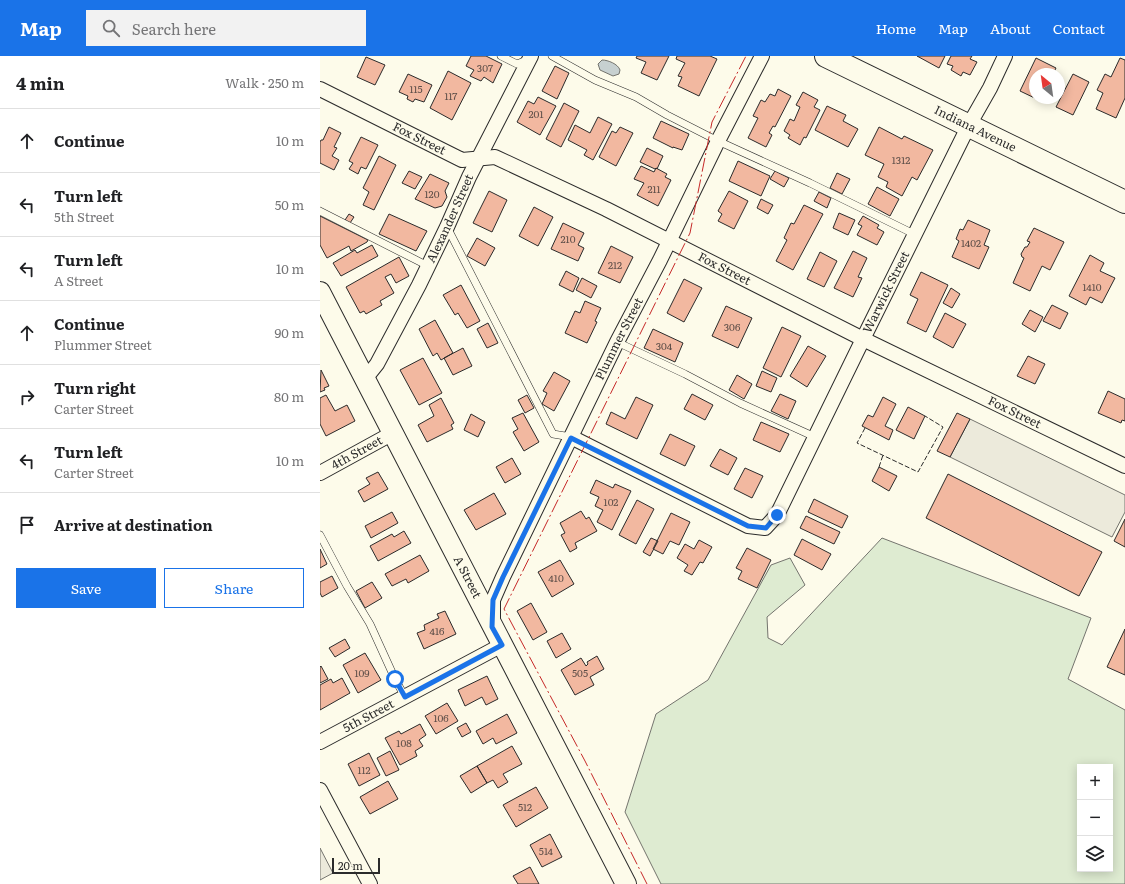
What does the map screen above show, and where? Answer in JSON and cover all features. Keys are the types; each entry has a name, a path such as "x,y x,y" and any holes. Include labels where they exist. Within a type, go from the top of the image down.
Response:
{"main road":[{"name":"Indiana Avenue","path":"826,56 851,64 969,125 1125,202"}],"street":[{"name":"Plummer Street","path":"492,627 493,600 503,577 617,342 762,56"},
{"name":"Warwick Street","path":"571,438 748,526 766,528 777,515 862,338 1005,56"},
{"name":"Alexander Street","path":"365,379 377,364 428,266 469,176 531,57"},
{"name":"Fox Street","path":"320,89 462,160 495,157 606,209 862,338 1125,466"},
{"name":"A Street","path":"320,292 626,884"},
{"name":"4th Street","path":"320,473 394,433"},
{"name":"5th Street","path":"320,742 502,645"},
{"path":"320,790 370,884"}],"lane":[{"path":"501,56 517,64 531,57"},
{"path":"552,56 603,84 636,97 667,115 718,141 914,234"},
{"path":"320,211 428,266"},
{"path":"447,227 553,434 571,438"},
{"path":"617,342 685,374 740,403 815,436"},
{"path":"320,535 347,586 370,624 395,679 405,697"}],"green space":[{"path":"882,538 1091,618 1068,679 1125,710 1125,884 661,884 625,812 656,714 708,680 771,565 790,558 805,585 767,617 768,638 782,645"}],"shaded area":[{"path":"602,60 615,64 620,70 619,74 613,76 600,70 598,64"},
{"path":"970,419 1125,495 1125,512 1112,537 950,457"},
{"path":"320,848 333,873 320,880"}],"building":[{"path":"471,56 486,56 502,64 493,83 484,77 481,81 470,76 474,70 466,66"},
{"path":"637,56 669,56 657,80 641,73 646,62 636,58"},
{"path":"677,56 710,56 717,59 699,96 678,86 682,77 678,76 685,63 676,59"},
{"path":"917,56 945,56 939,68"},
{"path":"951,56 972,56 970,59 977,62 970,75 963,72 961,76 951,70 953,66 947,64"},
{"path":"366,57 385,65 375,85 357,77"},
{"path":"1036,58 1056,68 1031,68"},
{"path":"1120,58 1125,60 1125,98 1116,118 1096,109 1103,93 1097,90 1105,74 1111,77"},
{"path":"555,66 569,73 557,99 542,91"},
{"path":"448,71 471,83 452,120 430,108"},
{"path":"1029,72 1029,95 1020,91"},
{"path":"408,74 432,85 424,102 415,99 413,102 407,99 408,96 399,92"},
{"path":"1073,74 1089,82 1073,115 1056,107 1058,104 1065,104 1065,90"},
{"path":"778,89 791,96 775,127 773,126 769,133 772,135 766,147 748,138 758,118 753,116 761,100 765,102 770,94 775,96"},
{"path":"803,92 818,100 814,107 820,110 806,138 804,137 800,145 788,138 790,135 784,131 790,119 794,121 800,107 796,105"},
{"path":"538,97 556,106 540,135 517,122 528,101 534,104"},
{"path":"564,103 579,111 561,147 546,139"},
{"path":"827,106 846,115 843,121 858,129 848,147 815,130"},
{"path":"598,117 612,124 593,160 584,155 587,150 568,140 575,125 590,133"},
{"path":"661,121 689,134 682,150 673,148 653,138"},
{"path":"329,127 341,133 334,147 337,148 332,156 339,160 334,170 320,163 320,142 323,140"},
{"path":"620,127 633,133 616,166 599,157 612,131 616,133"},
{"path":"879,127 902,139 904,136 933,150 917,180 912,177 902,196 886,187 888,182 878,177 884,164 865,155"},
{"path":"361,137 378,145 366,169 361,167 358,174 349,169 353,163 349,161"},
{"path":"647,148 663,156 657,169 640,162"},
{"path":"379,156 396,165 374,210 363,205 369,192 363,188"},
{"path":"738,161 770,176 761,196 729,181"},
{"path":"641,166 654,172 656,168 667,174 665,177 671,180 658,206 637,195 644,183 634,179"},
{"path":"409,171 422,177 415,189 402,183"},
{"path":"775,171 789,178 784,187 770,179"},
{"path":"837,173 850,179 842,194 830,188"},
{"path":"430,174 449,183 445,191 447,197 442,206 435,208 415,199"},
{"path":"877,187 899,199 890,216 868,204"},
{"path":"489,191 507,200 492,232 473,223"},
{"path":"729,191 748,201 734,229 718,221 722,214 718,211"},
{"path":"819,192 831,198 827,208 814,201"},
{"path":"761,199 773,205 768,214 757,208"},
{"path":"804,205 823,214 793,270 776,261 787,240 784,238 791,223 794,224"},
{"path":"534,207 553,217 538,246 519,236"},
{"path":"839,213 855,220 848,235 833,228"},
{"path":"349,214 354,217 350,223 345,220"},
{"path":"389,214 427,231 416,251 379,234"},
{"path":"320,216 368,240 367,242 351,251 349,246 327,258 320,245"},
{"path":"863,216 879,225 877,228 884,232 877,245 857,235 862,226 858,224"},
{"path":"968,220 990,230 984,245 989,247 979,269 952,257 959,241 956,239 960,229 963,230"},
{"path":"563,223 584,233 578,245 584,248 578,261 551,249"},
{"path":"1034,228 1064,242 1050,270 1042,266 1030,291 1013,283 1024,258 1021,254 1030,242 1027,241"},
{"path":"477,238 495,248 485,266 467,256"},
{"path":"372,245 378,256 341,276 333,263 355,250 357,253"},
{"path":"611,246 633,257 620,283 598,273"},
{"path":"853,251 867,258 858,277 862,278 853,297 834,288"},
{"path":"820,252 837,261 824,287 807,279"},
{"path":"1090,255 1104,263 1100,271 1115,278 1102,303 1090,297 1086,305 1069,296"},
{"path":"399,257 409,276 396,283 391,274 385,277 394,293 380,301 382,305 366,314 364,311 360,313 346,287"},
{"path":"566,271 579,278 573,292 559,285"},
{"path":"921,272 948,285 926,332 907,323 918,299 910,295"},
{"path":"582,278 597,286 591,298 576,290"},
{"path":"684,279 702,288 684,322 667,313"},
{"path":"461,285 480,321 467,328 458,313 455,315 443,295"},
{"path":"951,288 960,294 952,308 943,303"},
{"path":"585,301 601,308 595,321 597,322 587,343 565,333 575,311 580,313"},
{"path":"1052,305 1068,313 1060,329 1043,321"},
{"path":"726,306 752,318 738,348 712,336"},
{"path":"1030,310 1043,317 1035,332 1022,324"},
{"path":"945,313 966,324 953,348 933,337"},
{"path":"435,320 453,353 441,360 437,353 433,356 419,329"},
{"path":"488,323 498,343 487,348 477,329"},
{"path":"782,327 801,336 781,377 763,368"},
{"path":"653,329 683,343 675,362 644,348"},
{"path":"808,346 826,356 807,387 790,376"},
{"path":"463,348 472,366 453,375 444,358"},
{"path":"1028,356 1045,364 1035,384 1017,376"},
{"path":"423,358 442,393 419,405 400,370"},
{"path":"321,370 329,386 320,392"},
{"path":"762,371 777,378 771,392 756,386"},
{"path":"554,372 570,381 554,411 542,404 547,393 543,391"},
{"path":"737,375 752,384 744,399 729,390"},
{"path":"1108,391 1125,399 1125,421 1122,420 1121,423 1098,413"},
{"path":"692,394 713,405 705,420 684,409"},
{"path":"780,394 796,401 788,419 771,411"},
{"path":"326,395 335,411 347,405 355,421 326,436 320,424 320,398"},
{"path":"527,395 534,408 525,413 518,400"},
{"path":"636,397 653,405 637,439 606,424 611,412 625,419"},
{"path":"883,397 896,404 885,426 893,430 889,440 862,426 868,415 873,417"},
{"path":"441,398 454,423 451,425 453,429 427,442 418,425 434,416 429,405"},
{"path":"908,407 925,416 914,439 896,430"},
{"path":"523,413 539,442 524,451 513,432 518,429 512,418"},
{"path":"957,413 970,419 950,457 937,451"},
{"path":"471,414 485,422 478,437 464,430"},
{"path":"761,422 789,434 780,452 753,440"},
{"path":"670,434 695,446 685,466 660,454"},
{"path":"720,449 737,458 728,475 710,466"},
{"path":"512,458 521,474 505,483 496,467"},
{"path":"879,467 897,476 889,491 872,481"},
{"path":"745,468 763,476 752,498 734,489"},
{"path":"378,472 388,489 364,502 358,491 370,484 366,478"},
{"path":"948,474 1102,552 1079,596 926,518"},
{"path":"596,480 613,488 615,484 631,491 612,530 597,522 603,510 595,506 599,497 590,493"},
{"path":"494,493 506,514 476,530 464,510"},
{"path":"814,499 848,516 842,528 808,512"},
{"path":"637,500 654,509 636,544 619,535"},
{"path":"581,511 586,519 589,517 597,531 575,543 577,548 570,552 561,535 565,533 560,523"},
{"path":"392,512 398,523 371,538 365,526"},
{"path":"671,513 690,522 679,545 670,541 663,554 653,549"},
{"path":"806,516 840,532 834,544 800,528"},
{"path":"1125,519 1125,547 1114,541"},
{"path":"404,531 411,543 378,561 370,546 392,534 394,537"},
{"path":"651,538 658,541 650,556 643,552"},
{"path":"802,539 831,554 822,570 794,555"},
{"path":"699,540 712,547 703,563 700,562 692,575 684,571 688,565 677,558 685,544 694,549"},
{"path":"747,548 771,560 757,588 738,579 742,571 736,568"},
{"path":"320,549 327,564 320,568"},
{"path":"420,555 429,571 408,583 406,579 392,586 385,574"},
{"path":"560,560 574,584 552,597 538,572"},
{"path":"332,576 338,588 322,597 320,593 320,582"},
{"path":"372,582 382,598 365,608 356,591"},
{"path":"531,603 547,632 533,640 517,611"},
{"path":"445,611 456,634 424,649 417,633 425,630 424,625 439,618 437,614"},
{"path":"1125,629 1125,675 1107,667"},
{"path":"562,633 571,649 556,658 547,641"},
{"path":"345,639 350,648 335,657 329,648"},
{"path":"365,653 381,680 358,693 343,665"},
{"path":"597,656 604,669 590,677 594,685 575,695 561,670 581,658 586,666 588,664 587,662"},
{"path":"321,666 328,679 320,683 320,667"},
{"path":"487,676 498,699 486,705 482,697 465,706 458,690"},
{"path":"342,678 350,693 320,710 320,685 331,679 333,683"},
{"path":"447,703 458,721 436,734 425,716"},
{"path":"507,714 517,733 496,744 493,738 483,744 476,731"},
{"path":"466,723 471,732 462,737 457,728"},
{"path":"420,724 426,735 419,740 423,746 415,751 417,756 400,765 385,738 399,731 401,734"},
{"path":"512,746 522,764 503,774 508,782 498,788 493,780 487,783 477,766"},
{"path":"390,751 399,770 386,776 377,758"},
{"path":"369,753 380,775 359,786 348,764"},
{"path":"477,766 487,783 471,793 460,776"},
{"path":"388,781 398,799 370,814 360,797"},
{"path":"536,787 548,808 516,827 503,805"},
{"path":"550,834 562,857 542,867 530,845"},
{"path":"530,867 539,884 518,884 513,876"}],"fence":[{"path":"865,428 857,443 918,472 943,427 925,416"},
{"path":"879,467 883,455"}],"power":[{"path":"647,884 585,761 504,609 690,233 712,122 746,56"}],"route":[{"path":"395,679 405,697 502,645 492,627 493,600 571,438 748,526 766,528 777,515"}]}
